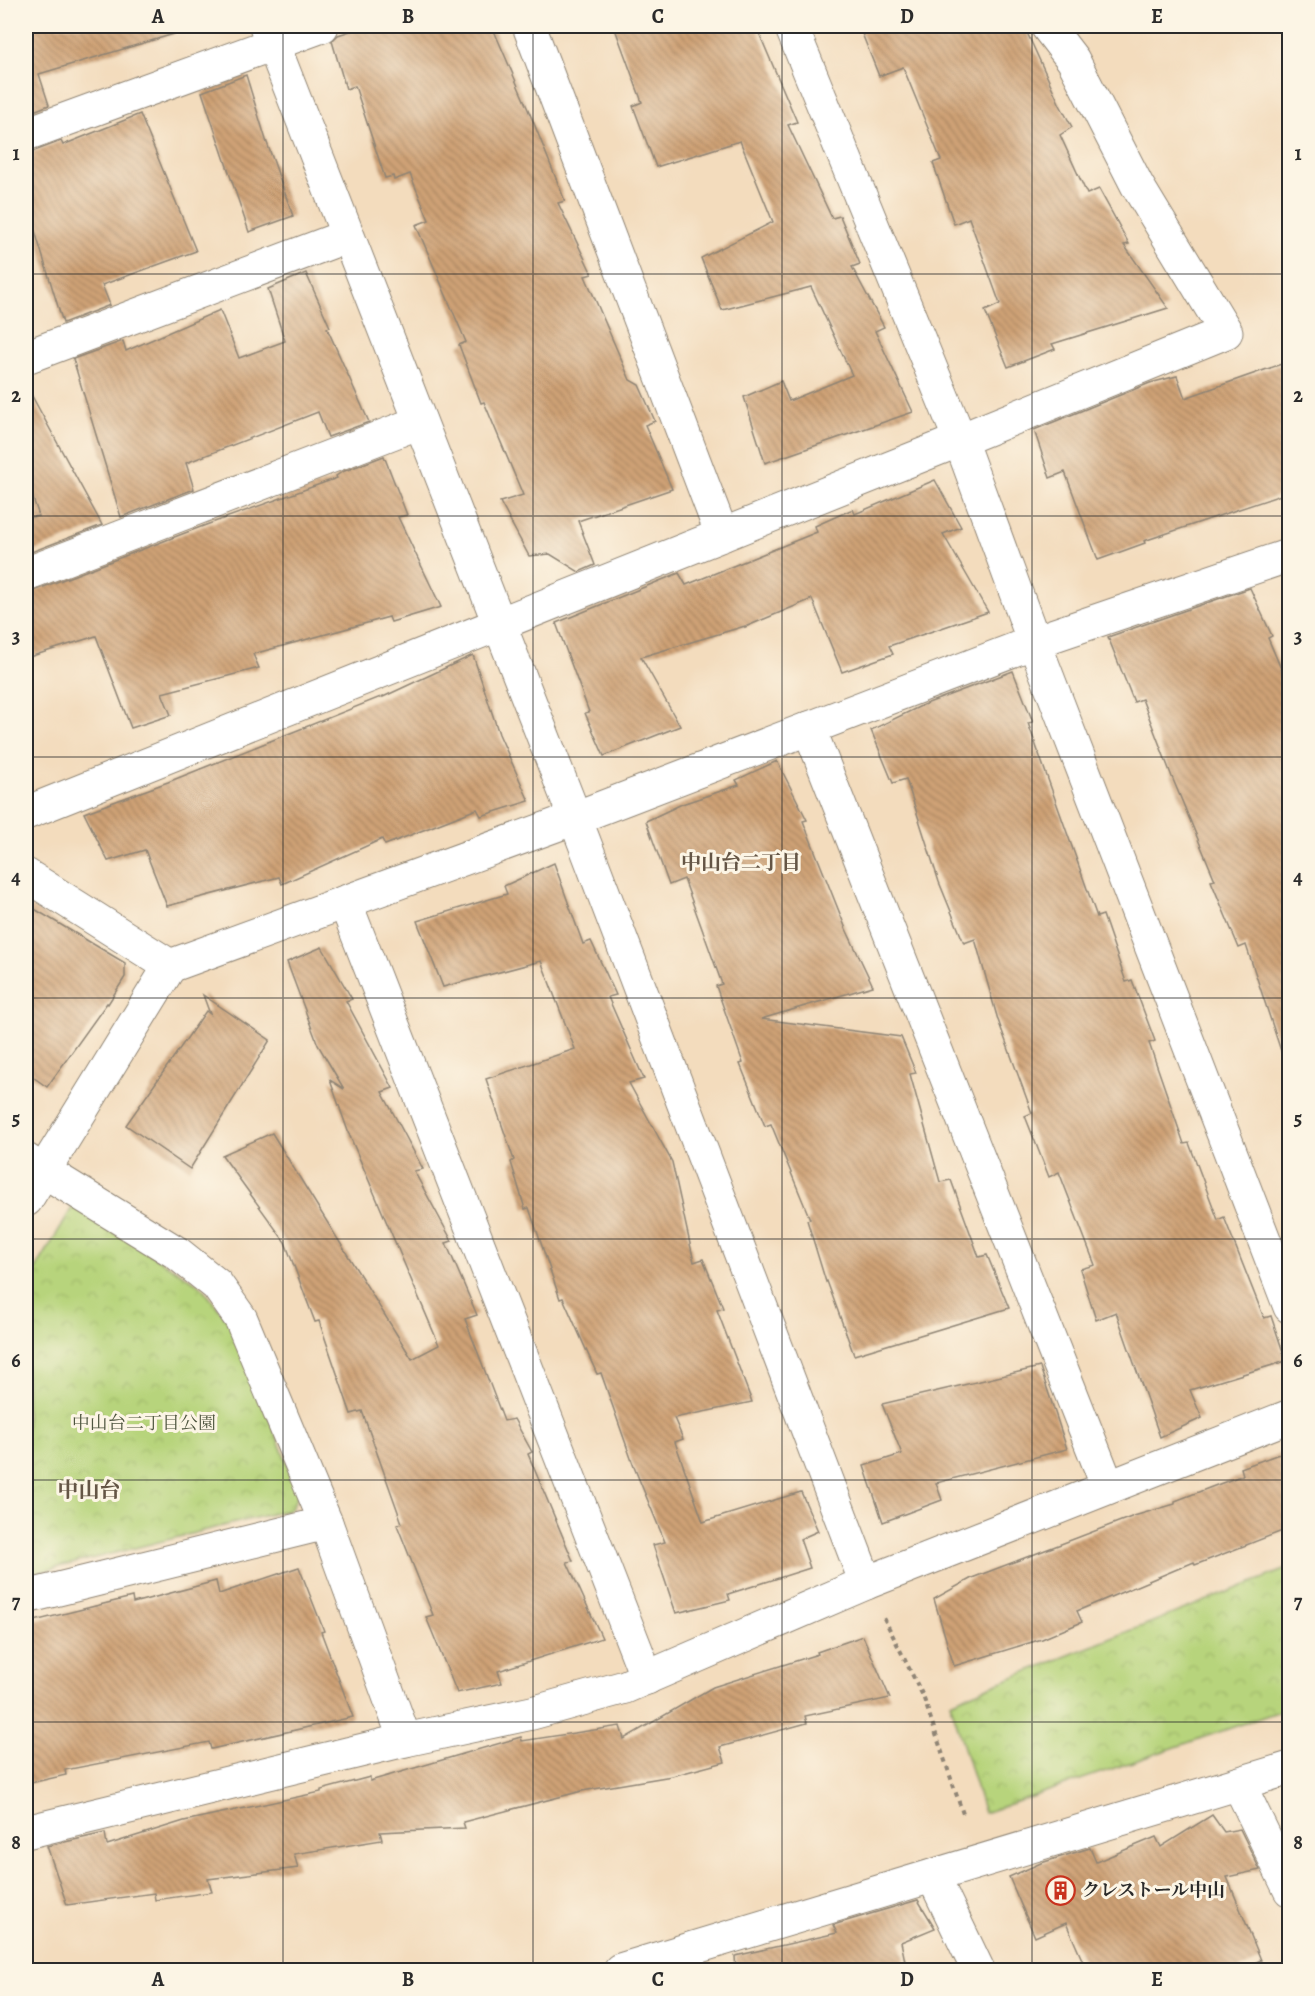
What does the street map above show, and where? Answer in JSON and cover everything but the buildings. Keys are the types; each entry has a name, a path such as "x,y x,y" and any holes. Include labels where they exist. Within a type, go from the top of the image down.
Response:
{"street":[{"path":"26,134 269,35 322,26"},
{"path":"530,26 722,535"},
{"path":"791,26 960,440 1034,642 1290,1307"},
{"path":"26,813 1226,332 1137,185 1073,60 1047,26"},
{"path":"269,35 575,818 866,1583"},
{"path":"26,357 347,236"},
{"path":"26,574 420,422"},
{"path":"26,1200 34,1165 170,966 575,818 1034,642 1286,565"},
{"path":"809,728 1108,1487"},
{"path":"26,874 170,966"},
{"path":"345,902 647,1678"},
{"path":"34,1165 177,1253 217,1285 241,1318 326,1523 405,1740"},
{"path":"26,1832 405,1740 532,1713 625,1687 866,1583 1290,1416"},
{"path":"26,1597 326,1523"},
{"path":"620,1970 1290,1768"},
{"path":"1239,1784 1290,1890"},
{"path":"933,1876 978,1971"}],"path":[{"path":"866,1583 923,1696 964,1817"}],"green space":[{"name":"中山台二丁目公園","path":"73,1206 200,1285 233,1327 299,1493 291,1509 26,1575 26,1286"},
{"path":"1289,1568 1289,1708 984,1813 950,1702"}],"place":[{"name":"クレストール中山","path":"1061,1890"}],"district":[{"name":"中山台二丁目","path":"741,862"},
{"name":"中山台","path":"89,1490"}]}
